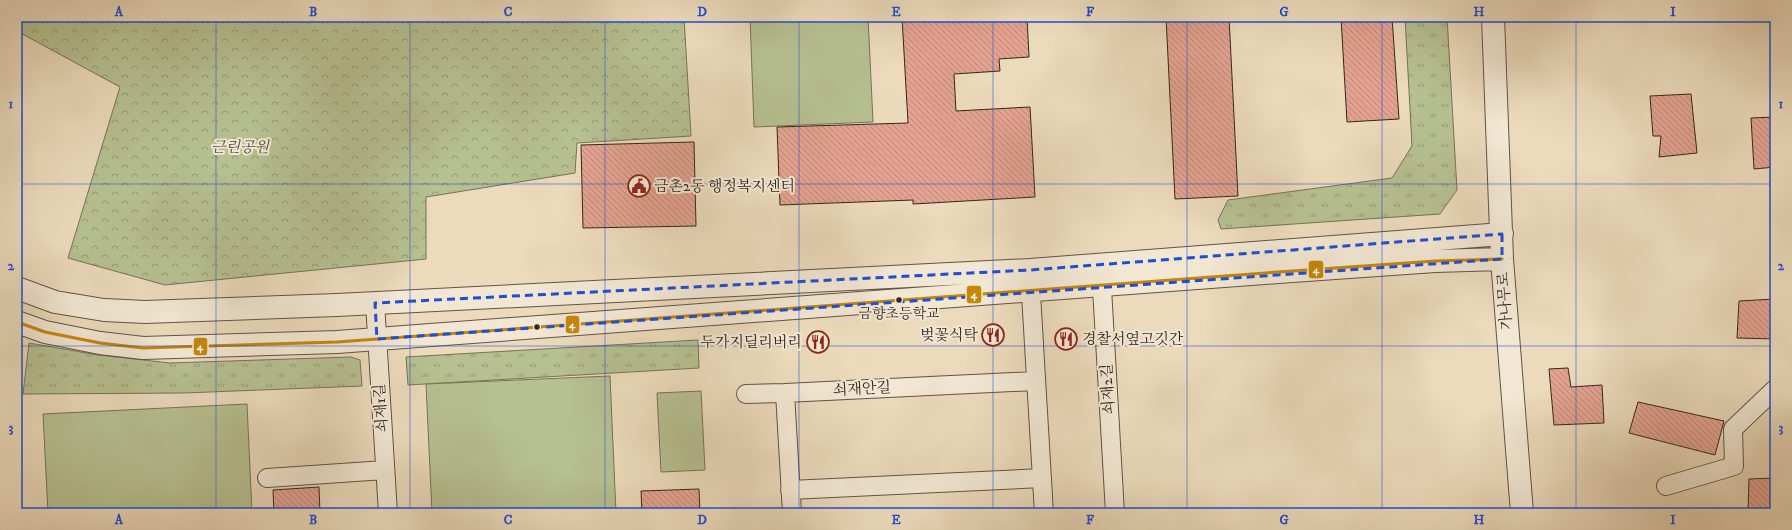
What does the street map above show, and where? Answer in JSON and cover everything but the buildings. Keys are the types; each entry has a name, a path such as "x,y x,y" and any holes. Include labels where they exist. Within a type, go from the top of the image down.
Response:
{"street":[{"name":"가나무로","path":"1492,17 1502,259 1522,513"},
{"path":"1101,275 1502,234"},
{"path":"17,322 45,332 100,343 143,348 337,342 1030,280 1101,275 1502,259"},
{"name":"쇠재2길","path":"1101,275 1115,513"},
{"path":"17,288 55,302 104,310 145,312 1030,280"},
{"path":"1030,280 1044,513"},
{"name":"쇠재1길","path":"375,303 388,513"},
{"name":"쇠재안길","path":"746,394 1036,380"},
{"path":"1666,486 1734,466 1733,429 1775,389"},
{"path":"785,393 792,513"},
{"path":"267,478 385,470"},
{"path":"790,490 1042,478"}],"highlighted area":[{"path":"1502,234 1502,259 377,339 375,303 1030,270"}],"green space":[{"name":"근린공원","path":"17,17 684,17 691,136 577,143 575,173 426,197 426,259 165,285 68,258 120,87 17,31"},
{"path":"750,17 868,17 873,122 754,127"},
{"path":"1405,17 1447,17 1457,190 1440,214 1221,229 1218,220 1228,200 1392,178 1412,146"},
{"path":"698,340 699,368 408,385 406,357"},
{"path":"29,343 98,355 170,363 351,357 360,360 362,386 184,393 23,394"},
{"path":"610,376 616,513 432,513 426,384"},
{"path":"701,391 705,470 661,472 657,393"},
{"path":"247,404 252,513 48,513 43,414"}],"transit line":[{"name":"4","path":"17,322 45,332 100,343 143,348 337,342 1278,272 1435,261 1502,259"}],"place":[{"name":"금촌2동 행정복지센터","path":"639,186"},
{"name":"금향초등학교","path":"899,300"},
{"name":"벚꽃식탁","path":"993,335"},
{"name":"경찰서옆고깃간","path":"1066,339"},
{"name":"두가지딜리버리","path":"818,342"}]}
